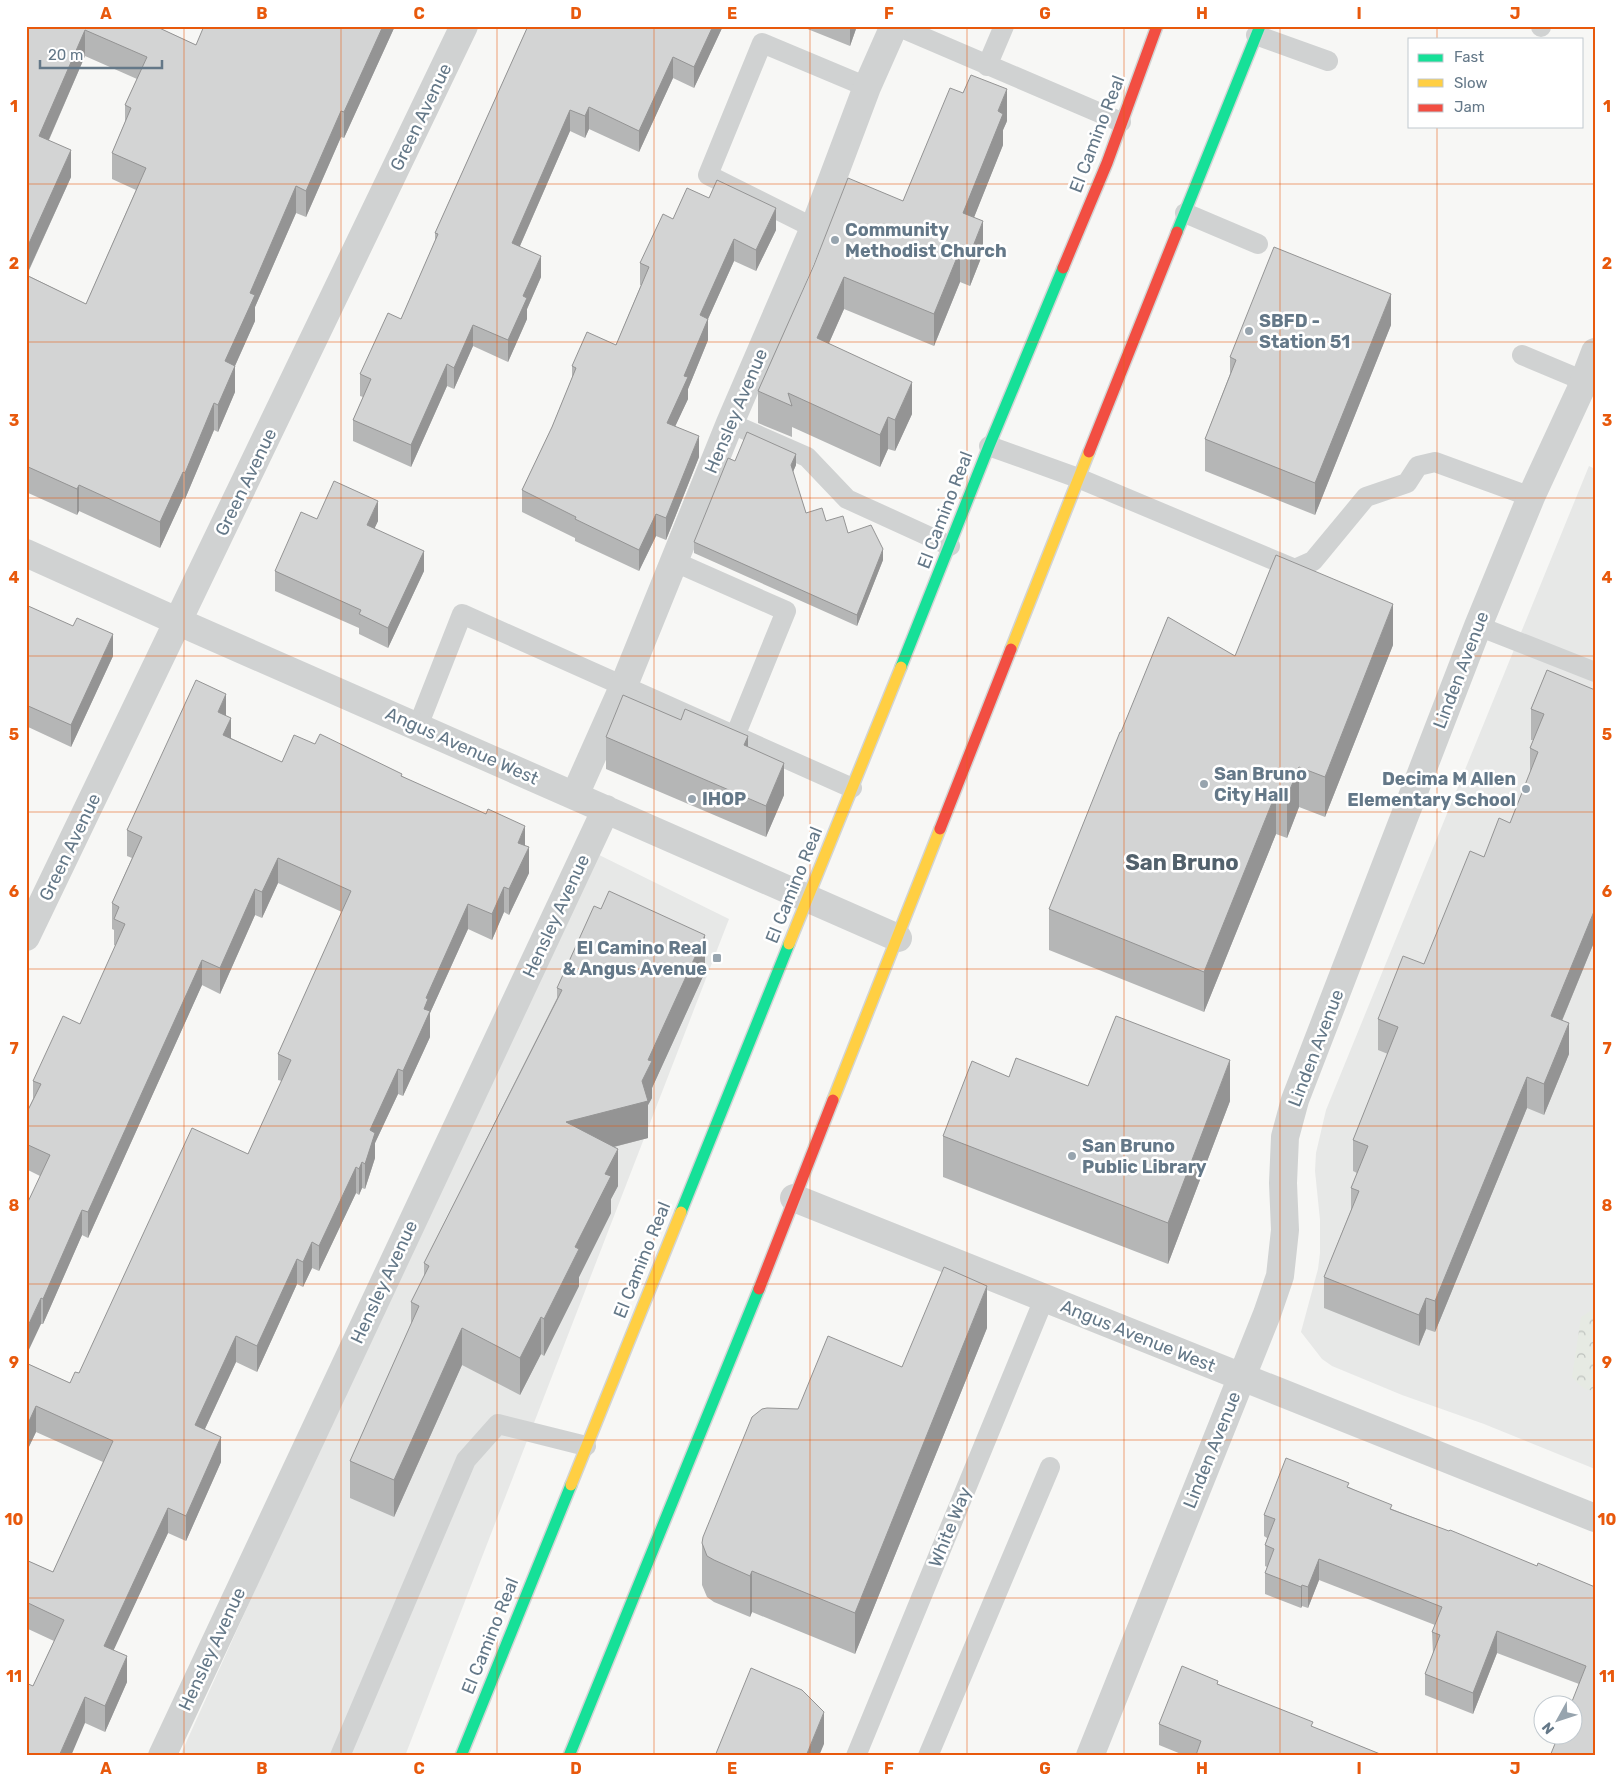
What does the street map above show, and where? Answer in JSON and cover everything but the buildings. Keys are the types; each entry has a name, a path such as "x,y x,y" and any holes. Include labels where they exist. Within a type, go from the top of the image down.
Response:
{"main road":[{"name":"El Camino Real","path":"461,1756 989,446 1103,172 1157,26"},
{"path":"569,1756 748,1316 1078,478 1258,31"}],"street":[{"name":"Green Avenue","path":"26,937 464,26"},
{"name":"Hensley Avenue","path":"575,795 624,685 730,423 814,228 867,87 895,26"},
{"name":"Linden Avenue","path":"1090,1756 1267,1314 1280,1276 1285,1230 1283,1183 1285,1137 1295,1100 1478,626 1595,352"},
{"name":"Angus Avenue West","path":"26,553 898,938"},
{"name":"Hensley Avenue","path":"162,1756 606,809"},
{"name":"Angus Avenue West","path":"794,1198 1595,1518"}],"lane":[{"path":"895,26 1121,122"},
{"path":"987,66 1004,26"},
{"path":"1258,31 1328,61"},
{"path":"814,228 708,175 762,43 867,87"},
{"path":"1185,213 1258,244"},
{"path":"1522,355 1584,381"},
{"path":"730,423 807,457 848,499 950,546"},
{"path":"989,446 1078,478 1295,569 1313,561 1366,497 1407,483 1418,466 1435,462 1532,498"},
{"path":"673,561 786,611 735,736"},
{"path":"418,726 462,614 852,788"},
{"path":"1478,626 1595,672"},
{"name":"White Way","path":"856,1756 1044,1298"},
{"path":"340,1756 466,1460 498,1424 586,1446"},
{"path":"928,1756 1050,1466"}],"shaded area":[{"name":"Decima M Allen Elementary School","path":"1589,466 1595,469 1595,1469 1332,1366 1322,1359 1301,1332 1318,1269 1320,1253 1320,1220 1315,1171 1316,1153 1326,1110"},
{"path":"589,850 729,919 405,1756 180,1756"}],"green space":[{"path":"1595,1310 1595,1390 1588,1390 1572,1377 1581,1317"}],"traffic: fast":[{"path":"1177,232 1260,26"},
{"path":"901,667 989,446 1063,268"},
{"path":"681,1212 789,944"},
{"path":"569,1756 759,1289"},
{"path":"461,1756 571,1485"}],"traffic: slow":[{"path":"1011,649 1089,452"},
{"path":"789,944 901,667"},
{"path":"833,1100 940,829"},
{"path":"571,1485 681,1212"}],"traffic: jam":[{"path":"1063,268 1107,163 1157,26"},
{"path":"1089,452 1177,232"},
{"path":"940,829 1011,649"},
{"path":"759,1289 833,1100"}],"place":[{"name":"Community Methodist Church","path":"835,240"},
{"name":"SBFD - Station 51","path":"1249,331"},
{"name":"San Bruno City Hall","path":"1204,784"},
{"name":"Decima M Allen Elementary School","path":"1526,789"},
{"name":"IHOP","path":"692,799"},
{"name":"El Camino Real & Angus Avenue","path":"717,958"},
{"name":"San Bruno Public Library","path":"1072,1156"}],"district":[{"name":"San Bruno","path":"1182,862"}]}
